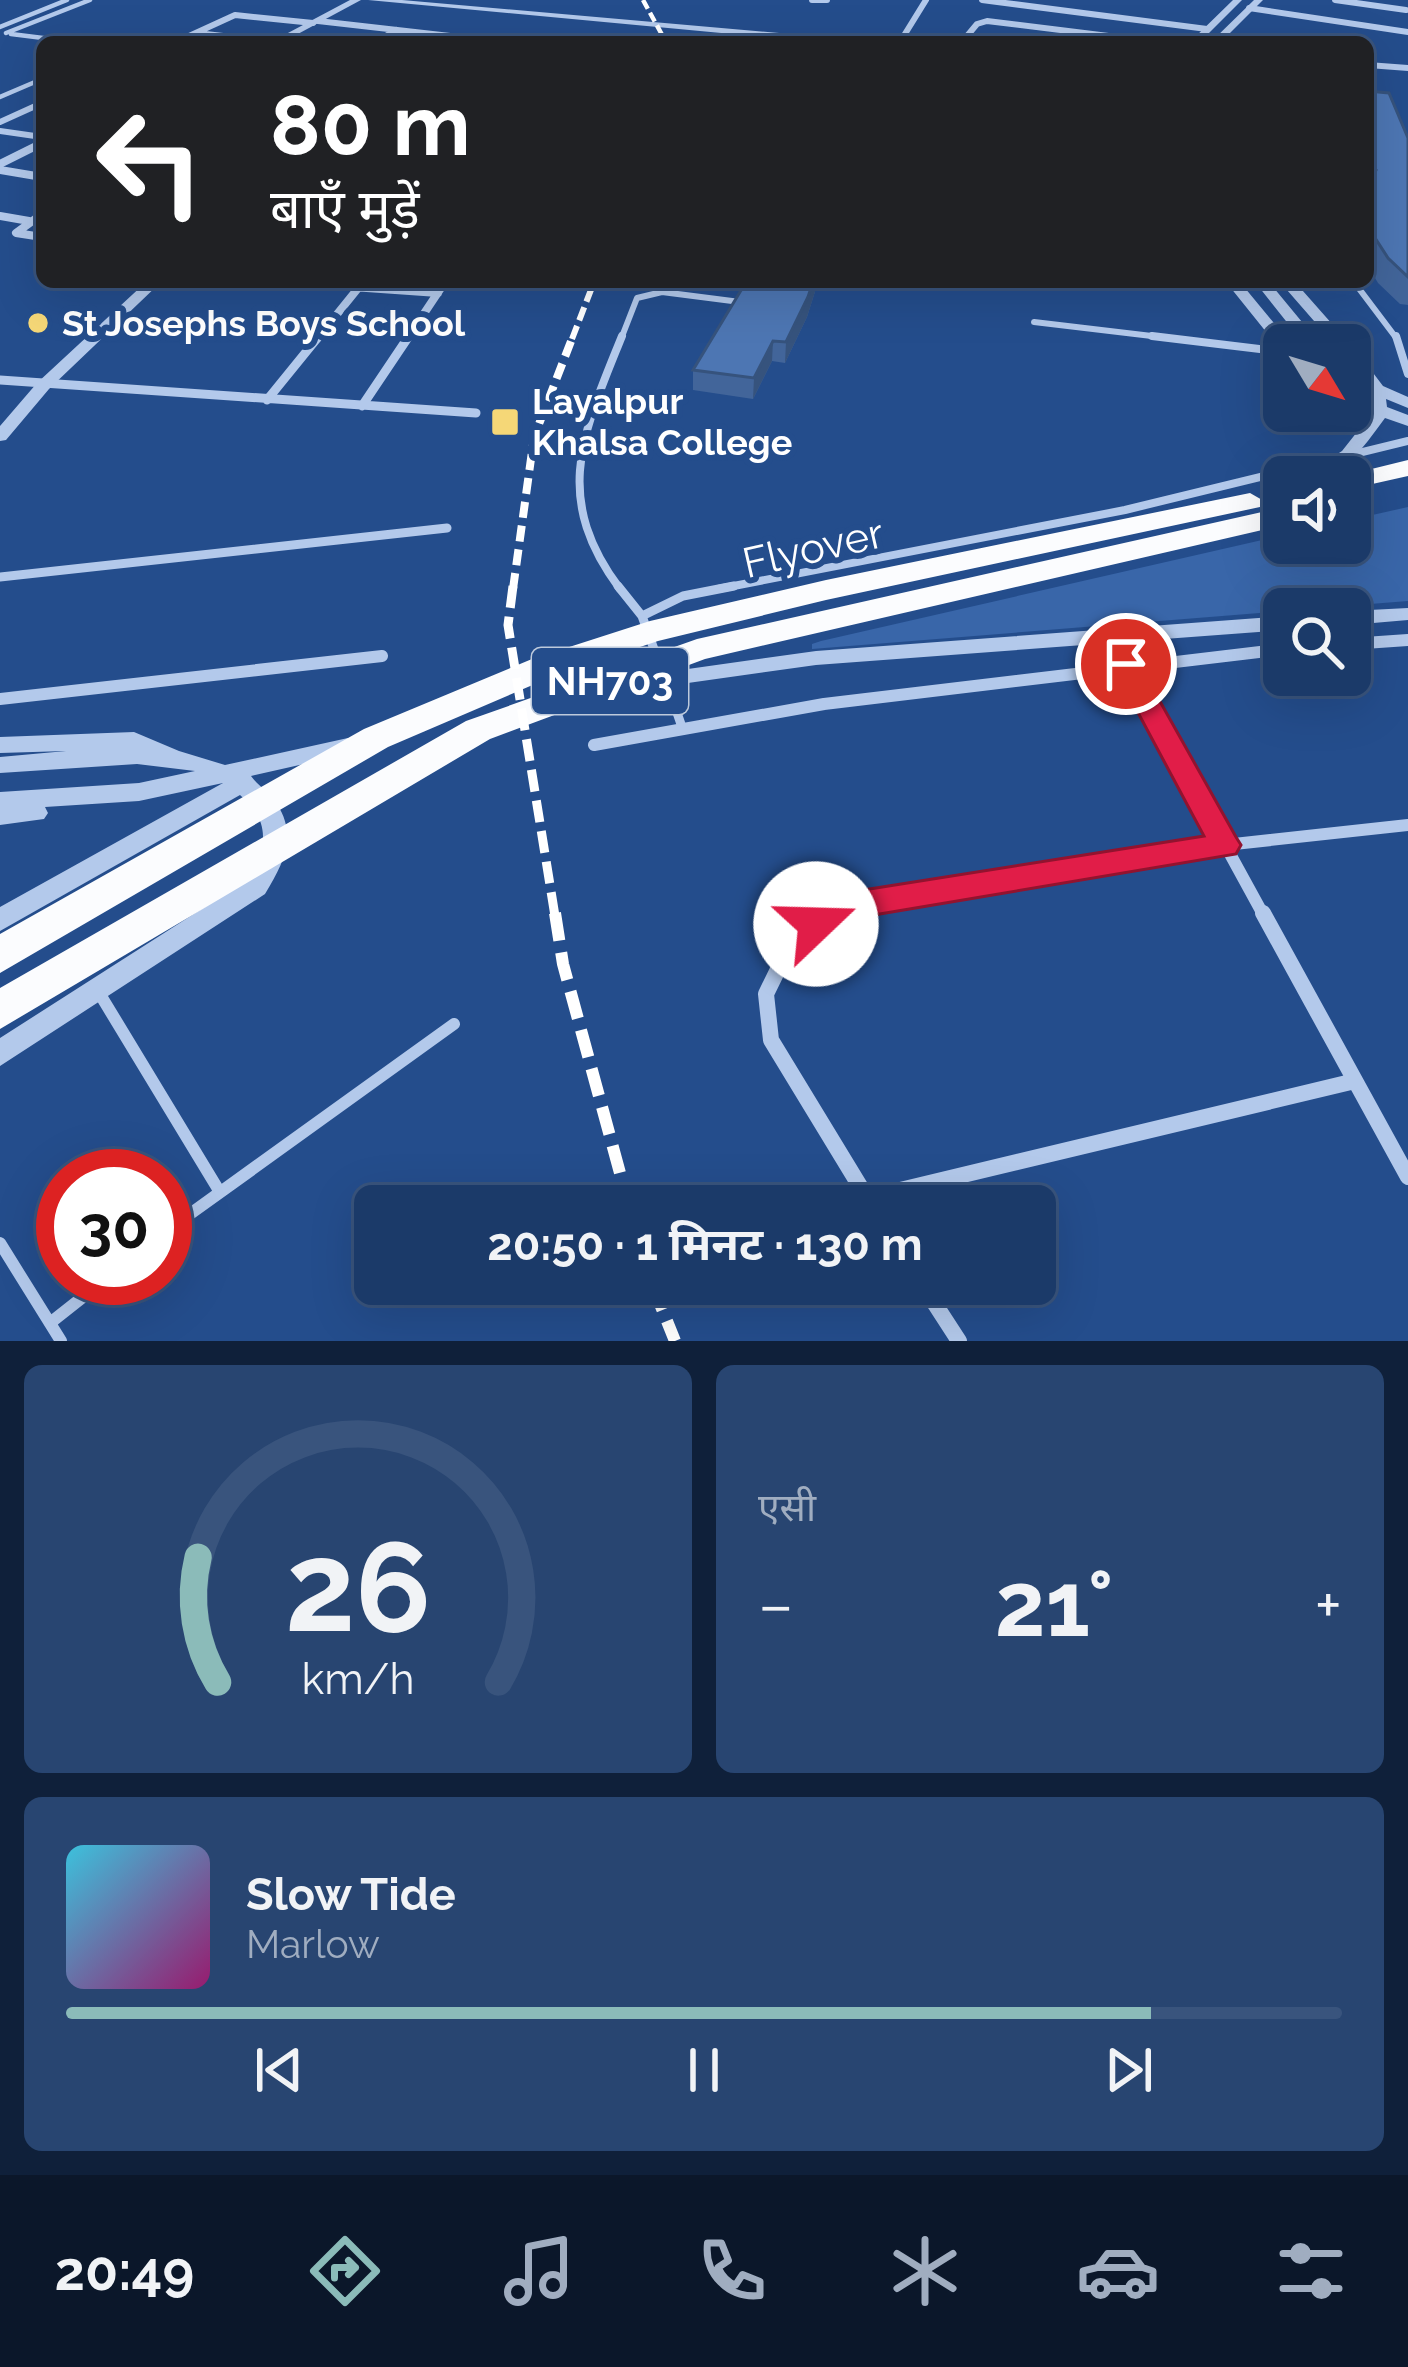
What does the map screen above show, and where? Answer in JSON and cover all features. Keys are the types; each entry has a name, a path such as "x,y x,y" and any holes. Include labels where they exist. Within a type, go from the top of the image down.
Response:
{"highway":[{"path":"1371,476 1408,468"},
{"path":"1371,497 1408,489"},
{"name":"Flyover","path":"0,955 376,738 544,667 650,632 1097,531 1263,499"},
{"name":"Flyover","path":"0,1010 324,816 478,730 697,650 1263,521"}],"street":[{"path":"287,36 357,0"},
{"path":"372,0 784,36"},
{"path":"812,0 827,0"},
{"path":"903,36 926,0"},
{"path":"982,0 1207,29"},
{"path":"1063,10 1070,0"},
{"path":"1201,36 1238,0"},
{"path":"1222,36 1259,0"},
{"path":"1335,0 1407,6 1399,30"},
{"path":"1249,8 1408,32"},
{"path":"189,36 235,15 450,36"},
{"path":"967,36 987,21 1108,36"},
{"path":"684,27 823,36"},
{"path":"386,36 397,30"},
{"path":"196,33 222,36"},
{"path":"1374,68 1408,70"},
{"path":"0,122 36,106"},
{"path":"0,131 36,139"},
{"path":"0,167 36,144"},
{"path":"0,167 36,176"},
{"path":"0,216 29,221"},
{"path":"36,217 16,232 36,236"},
{"path":"0,436 43,386 148,288"},
{"path":"267,400 358,288"},
{"path":"372,288 438,293"},
{"path":"362,406 441,288"},
{"path":"1238,288 1265,324"},
{"path":"1267,288 1296,324"},
{"path":"1291,288 1324,324"},
{"path":"0,380 476,413"},
{"path":"1371,381 1380,413 1371,429"},
{"path":"1371,387 1408,404"},
{"path":"1371,407 1408,421"},
{"path":"1346,456 1369,432"},
{"path":"0,577 448,528"},
{"path":"1371,617 1408,614"},
{"name":"Flyover","path":"590,689 816,658 1263,625"},
{"path":"1371,643 1408,640"},
{"path":"594,745 824,704 1263,651"},
{"path":"0,700 382,656"},
{"path":"1126,664 1408,1177"},
{"name":"Flyover","path":"0,800 139,793 251,771 376,738"},
{"path":"0,746 134,740 176,759"},
{"path":"0,765 207,762 244,782 276,816 279,852 256,887 0,1053"},
{"path":"0,816 148,806 244,782"},
{"path":"0,920 244,782"},
{"path":"860,1185 771,1040 766,994 786,953 816,924 857,904 1225,845 1408,825"},
{"path":"938,1185 1355,1081"},
{"path":"936,1305 959,1341"}],"lane":[{"path":"2,31 67,0"},
{"path":"2,31 90,0"},
{"path":"2,31 36,36"},
{"path":"0,97 36,82"},
{"path":"1359,288 1395,334 1408,374"},
{"path":"683,730 642,616 602,567 580,517 579,475 590,425 637,298 662,292 740,302"},
{"path":"1034,322 1263,346"},
{"path":"642,616 683,596 1125,511 1408,441"},
{"path":"98,992 218,1189"},
{"path":"192,1210 454,1024"},
{"path":"0,1243 61,1341"},
{"path":"50,1323 73,1305"}],"shaded area":[{"path":"1408,507 1408,601 1371,604 1371,588 1263,588 1263,613 812,649 812,644 821,641 1263,540 1263,564 1371,564 1371,515"}],"building":[{"path":"1374,92 1389,93 1408,138 1408,277 1374,236"},
{"path":"742,288 811,288 786,342 773,341 754,378 693,370"}],"railway":[{"path":"643,0 663,36"},
{"path":"572,339 592,288"},
{"path":"513,589 534,437 573,336"},
{"path":"513,586 508,625 555,916"},
{"path":"555,913 563,964 623,1185"},
{"path":"660,1305 675,1341"}],"place":[{"name":"St Josephs Boys School","path":"38,323"},
{"name":"Layalpur Khalsa College","path":"505,422"}],"route":[{"path":"816,924 857,904 1225,845 1126,664"}]}
